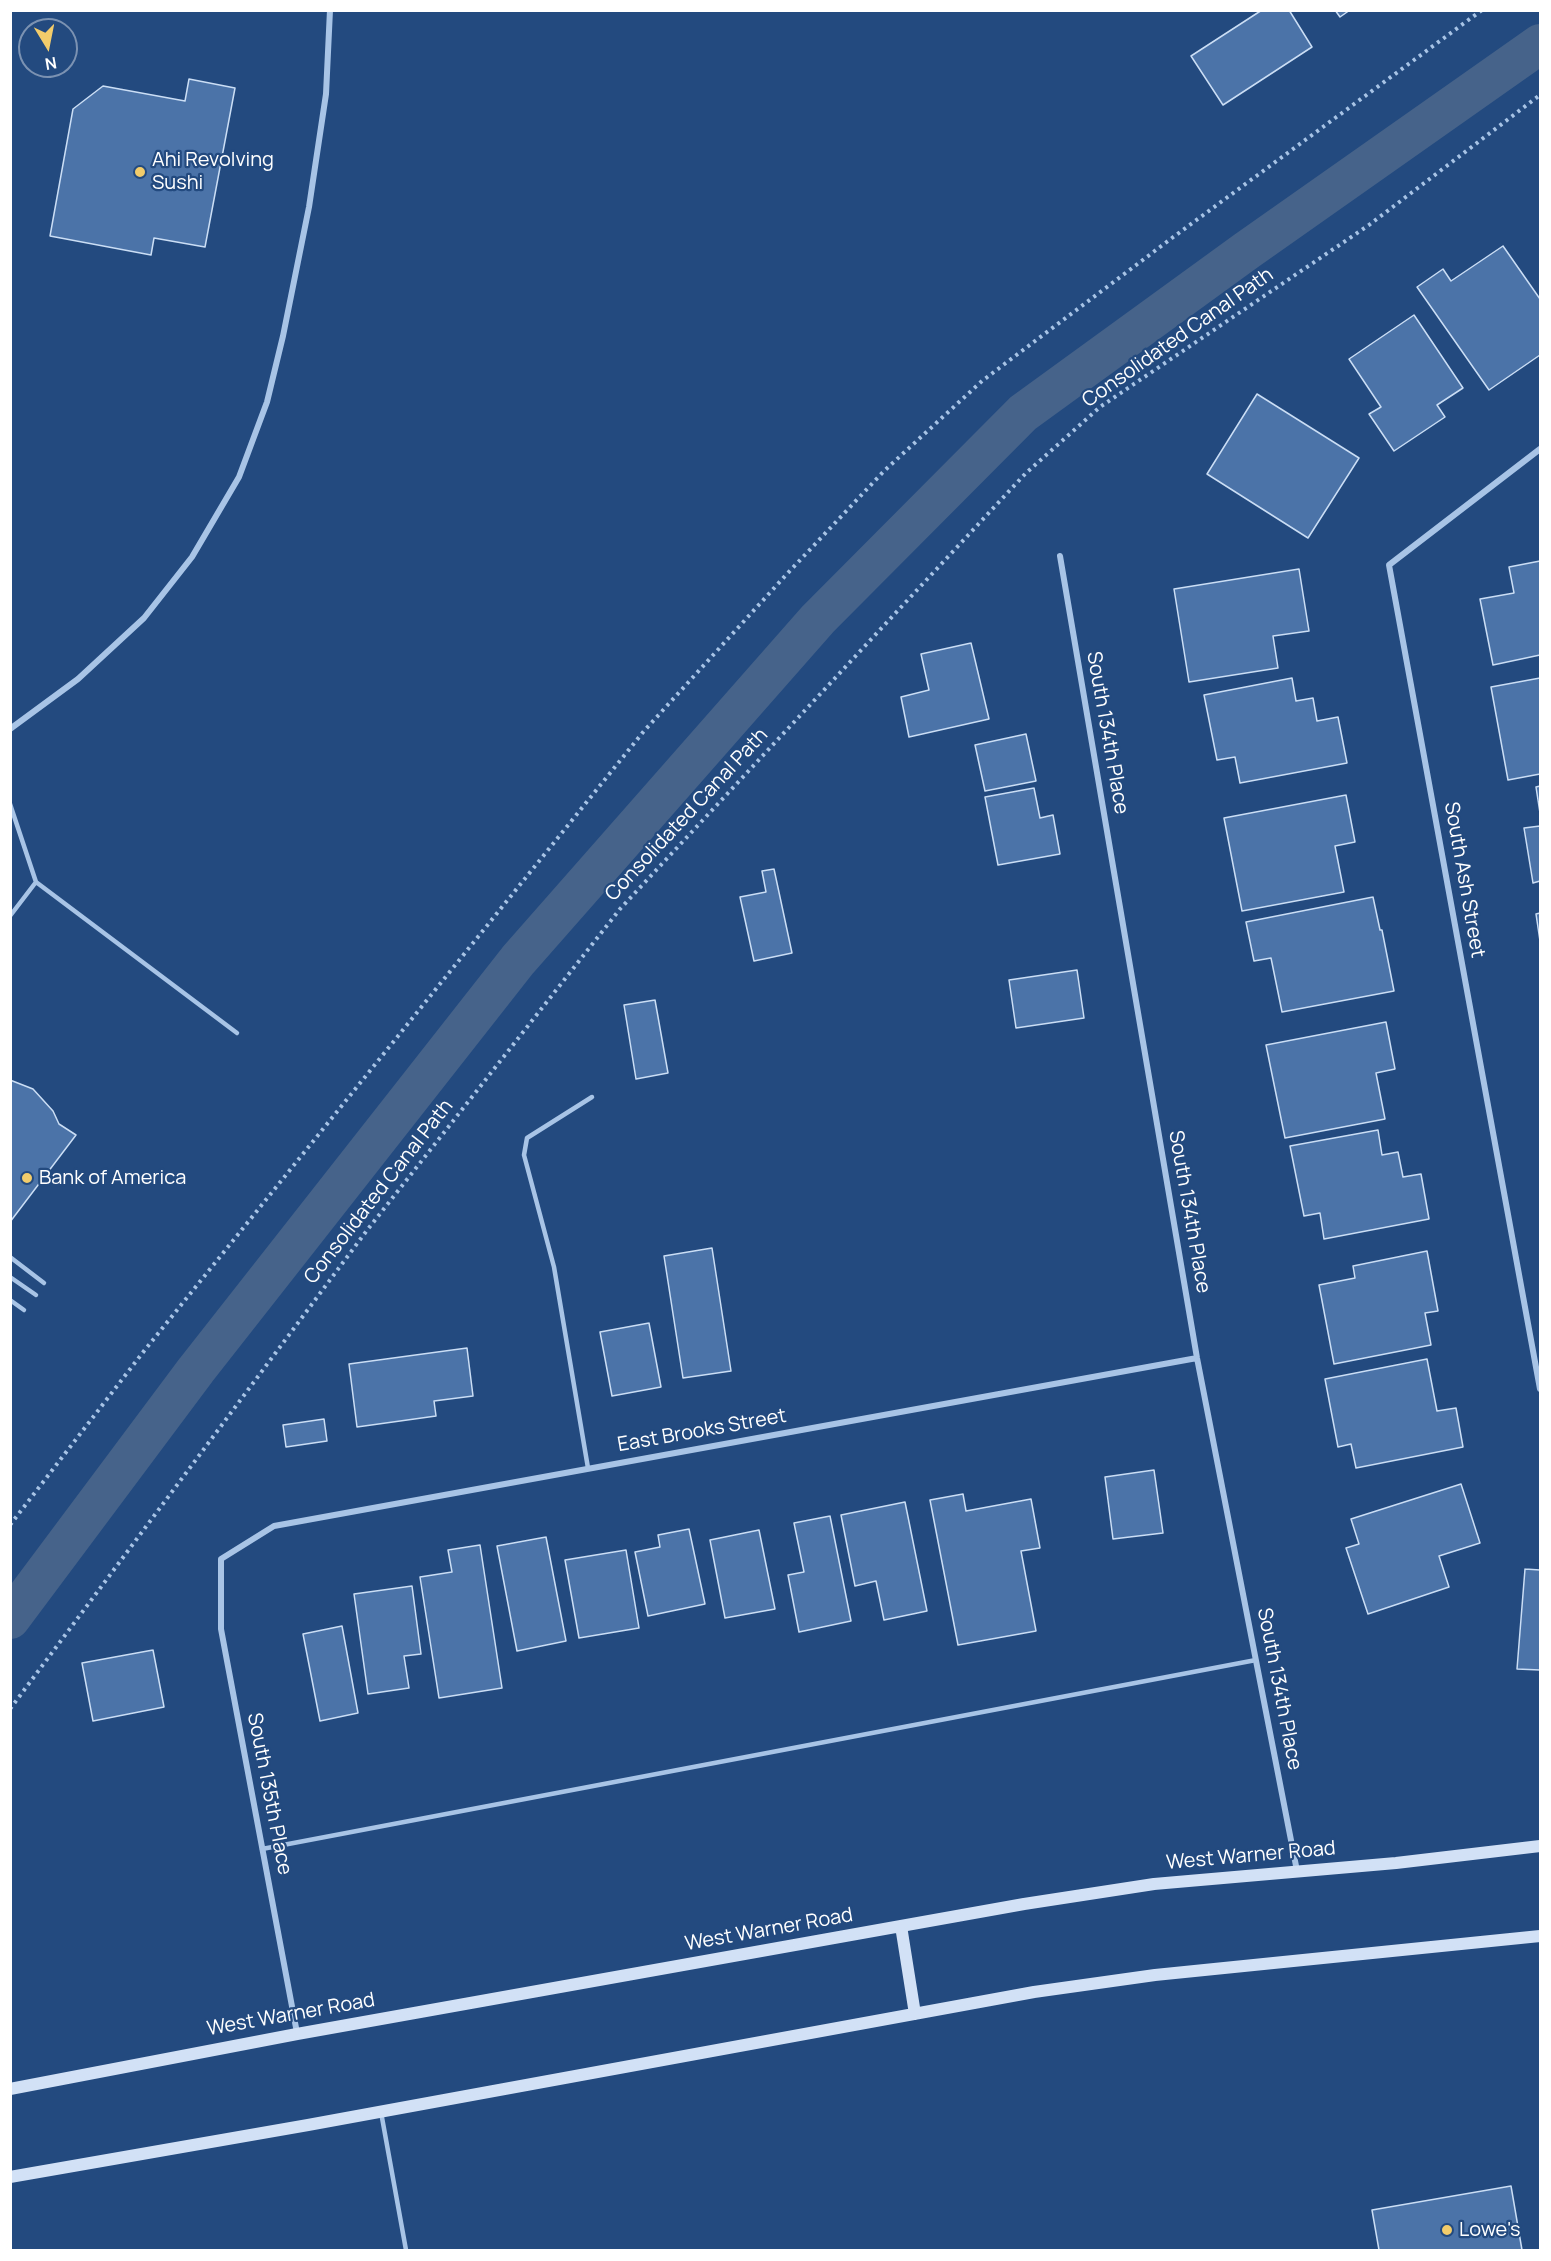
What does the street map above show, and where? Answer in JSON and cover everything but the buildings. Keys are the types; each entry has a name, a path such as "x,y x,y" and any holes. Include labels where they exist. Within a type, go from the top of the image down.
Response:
{"main road":[{"name":"West Warner Road","path":"10,2089 297,2034 1024,1904 1139,1886 1540,1846"},
{"path":"901,1926 915,2014"},
{"path":"10,2177 381,2112 1034,1992 1155,1975 1540,1936"}],"street":[{"path":"10,729 78,679 144,618 192,556 239,477 267,402 309,207 326,94 330,10"},
{"name":"South Ash Street","path":"1540,449 1389,565 1540,1389"},
{"name":"South 134th Place","path":"1060,556 1197,1358 1297,1871"},
{"name":"East Brooks Street","path":"221,1559 274,1526 1197,1358"},
{"name":"South 135th Place","path":"221,1559 221,1629 297,2034"}],"lane":[{"path":"10,804 36,882 237,1033"},
{"path":"10,916 36,882"},
{"path":"588,1468 554,1267 524,1155 527,1138 592,1097"},
{"path":"10,1257 45,1283"},
{"path":"10,1277 36,1295"},
{"path":"10,1300 24,1310"},
{"path":"262,1849 1256,1660"},
{"path":"381,2112 406,2250"}],"path":[{"path":"10,1525 144,1351 637,740 884,471 982,381 1482,10"},
{"name":"Consolidated Canal Path","path":"10,1709 368,1229 620,909 1026,473 1100,407 1369,225 1540,95"}],"waterway":[{"path":"10,1619 196,1370 518,960 818,619 1023,413 1246,251 1540,44"}],"place":[{"name":"Ahi Revolving Sushi","path":"140,172"},
{"name":"Bank of America","path":"27,1178"},
{"name":"Lowe's","path":"1447,2230"}]}
